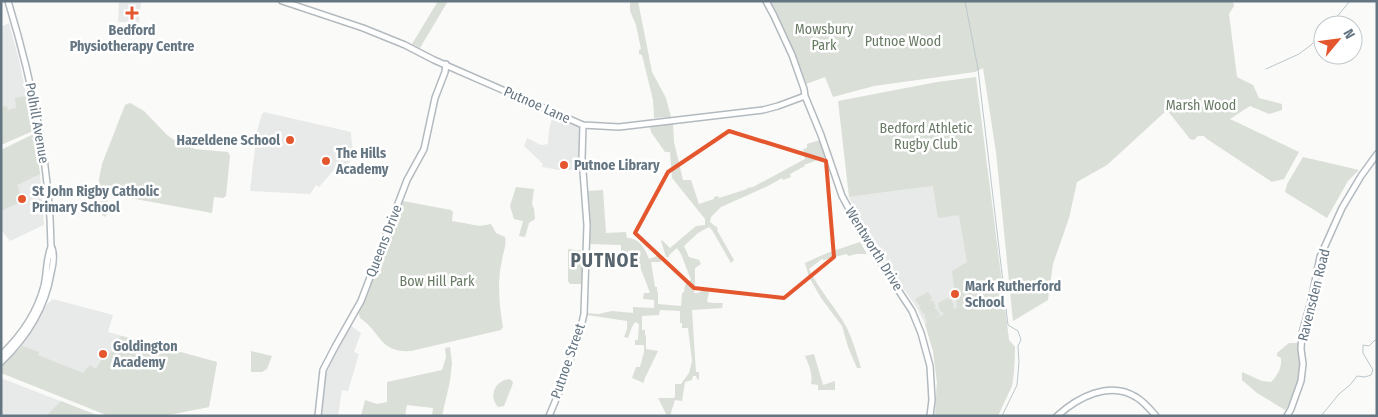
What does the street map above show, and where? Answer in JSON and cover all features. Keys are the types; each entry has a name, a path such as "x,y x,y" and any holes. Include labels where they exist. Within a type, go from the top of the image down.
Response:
{"street":[{"name":"Polhill Avenue","path":"1,356 22,332 40,299 51,246 50,212 38,124 24,57 8,1"},
{"name":"Putnoe Lane","path":"282,1 391,39 423,55 583,125 620,127 763,110 805,96"},
{"name":"Wentworth Drive","path":"766,1 792,55 842,196 868,244 912,311 921,333 930,366 932,400 930,416"},
{"name":"Queens Drive","path":"318,416 323,370 361,300 408,180 424,149 435,98 445,72 446,64"},
{"name":"Putnoe Street","path":"549,416 560,390 584,314 587,225 582,158 583,125"},
{"name":"Ravensden Road","path":"1287,416 1303,374 1301,340 1320,256 1360,176 1377,154"},
{"name":"Polhill Avenue","path":"1,362 26,334 42,305 52,268 53,249 51,246"},
{"path":"1057,416 1064,409 1092,393 1107,390 1131,394 1138,398 1156,416"}],"highlighted area":[{"path":"729,131 826,161 834,257 784,298 694,288 635,233 668,172"}],"shaded area":[{"path":"119,1 141,1 139,23 118,22"},
{"path":"9,23 30,112 1,145 1,27"},
{"path":"264,112 351,132 353,158 345,168 339,164 319,187 316,185 310,194 250,191 257,131"},
{"path":"553,114 577,123 580,127 580,170 560,170 542,167 543,164 524,146 527,138 541,145 548,144"},
{"name":"St John Rigby Catholic Primary School","path":"34,134 40,174 44,225 10,241 1,230 1,150"},
{"name":"Mark Rutherford School","path":"989,179 1009,340 1015,347 1012,386 935,416 937,382 933,351 925,324 917,308 865,233 849,197"},
{"name":"Goldington Academy","path":"53,299 113,315 108,332 217,362 209,407 163,416 109,416 10,376 22,346 46,305"},
{"path":"350,325 361,333 354,352 359,354 348,391 342,390 338,416 321,414 326,369"},
{"path":"1,378 99,416 1,416"}],"green space":[{"path":"438,1 448,1 420,48 412,44"},
{"path":"630,1 638,1 652,72 666,98 671,117 654,118 653,100 642,55 639,54 641,49 636,25 630,11"},
{"path":"770,1 1233,1 1234,6 1229,14 1237,77 1253,85 1259,98 1282,104 1282,110 1269,114 1250,106 1230,119 1299,152 1284,179 1272,182 1204,136 1198,136 1194,140 1190,139 1167,110 1107,165 1077,182 1069,218 1053,264 1048,300 1013,321 996,152 983,68 975,72 874,86 833,97 825,77 806,84 796,56"},
{"name":"Bedford Athletic Rugby Club","path":"976,77 1009,340 1015,347 1014,372 1012,386 998,416 935,416 937,382 933,351 925,324 927,322 925,314 923,314 919,307 921,306 915,299 928,292 932,298 930,300 933,300 936,307 934,308 937,309 940,315 930,321 944,314 941,312 938,303 948,298 949,300 951,299 954,309 957,308 952,271 967,262 959,215 938,218 933,186 849,197 838,101 937,82"},
{"path":"26,96 33,131 1,145 1,107 7,106 8,110 16,108 15,98"},
{"path":"130,103 144,111 167,135 177,142 195,149 228,152 230,156 226,196 223,198 214,197 212,213 108,194 106,217 102,215 99,179 102,164 125,105"},
{"path":"673,123 674,142 683,180 691,180 699,204 714,199 714,197 718,196 719,198 753,187 805,159 803,149 807,148 807,144 820,140 826,157 804,165 790,174 791,177 783,180 782,178 721,207 711,217 710,222 718,229 734,260 731,263 709,227 698,233 684,246 689,257 699,260 701,264 695,268 694,293 706,290 709,292 707,302 723,303 722,308 692,310 696,372 699,372 699,380 696,376 693,376 692,380 685,382 682,401 675,400 670,416 667,416 658,398 675,397 675,384 681,384 689,373 692,361 688,328 682,328 680,311 660,310 659,315 642,316 642,330 645,330 646,335 646,349 658,351 644,383 632,378 636,367 640,367 644,352 644,345 635,345 635,340 638,340 639,324 635,322 628,338 624,337 627,321 587,315 587,313 598,314 612,311 633,313 633,307 654,308 654,300 643,299 644,293 650,293 639,264 638,254 621,254 621,245 590,244 587,191 603,190 606,233 626,232 627,238 631,238 641,244 649,259 660,255 661,262 651,262 655,287 657,287 658,292 658,304 681,306 685,285 691,280 677,248 669,257 666,257 661,241 670,248 696,226 705,225 705,219 672,178 670,152 665,152 651,132 650,126"},
{"path":"34,134 40,174 17,185 23,201 1,211 1,150"},
{"path":"1303,157 1359,170 1348,181 1327,218 1285,192 1287,184"},
{"path":"516,187 534,189 532,204 535,219 529,223 525,237 519,236 523,221 514,219 510,206"},
{"name":"Bow Hill Park","path":"403,201 451,210 453,212 452,221 480,226 491,224 496,233 505,237 499,285 503,327 501,330 411,351 401,351 393,349 382,341 360,318 358,311"},
{"path":"860,242 867,254 849,256 846,254 822,259 809,269 847,328 861,368 857,368 842,326 821,298 809,277 805,263"},
{"path":"568,249 584,251 583,284 570,284 568,281"},
{"name":"Goldington Academy","path":"121,336 217,362 209,407 163,416 109,416 1,373 1,367 22,346 39,352 38,355 83,373 90,365 96,369 104,355 107,357"},
{"path":"1289,343 1299,343 1300,379 1295,396 1285,410 1257,393 1242,380 1242,372 1262,381 1271,382 1278,374 1281,365 1281,358 1277,356 1277,353"},
{"path":"450,347 452,363 450,381 442,416 432,416 433,408 407,405 405,416 361,416 365,400 377,404 387,402 387,382 442,370 446,357 445,348"},
{"path":"251,351 272,356 267,369 262,372 251,372"},
{"path":"814,354 823,385 835,381 835,390 818,390 818,385 811,384 811,373 805,356"},
{"path":"510,379 513,382 504,406 498,407 493,394 495,389 500,382"},
{"path":"61,401 99,416 46,416"}],"waterway":[{"path":"965,1 978,69 1008,325 1018,331 1021,340 1018,346 1017,385 1002,416"},
{"path":"1338,15 1350,1"},
{"path":"1266,69 1299,54 1313,43"},
{"path":"1321,416 1357,376 1365,377 1371,375 1373,370 1363,353 1363,345 1369,346 1375,340 1377,341"}],"place":[{"name":"Bedford Physiotherapy Centre","path":"132,13"},
{"name":"Hazeldene School","path":"290,140"},
{"name":"The Hills Academy","path":"326,161"},
{"name":"Putnoe Library","path":"564,165"},
{"name":"St John Rigby Catholic Primary School","path":"22,199"},
{"name":"Mark Rutherford School","path":"955,294"},
{"name":"Goldington Academy","path":"103,354"}],"district":[{"name":"PUTNOE","path":"605,260"}],"park label":[{"name":"Mowsbury Park","path":"824,38"},
{"name":"Putnoe Wood","path":"903,41"},
{"name":"Marsh Wood","path":"1201,105"}]}
